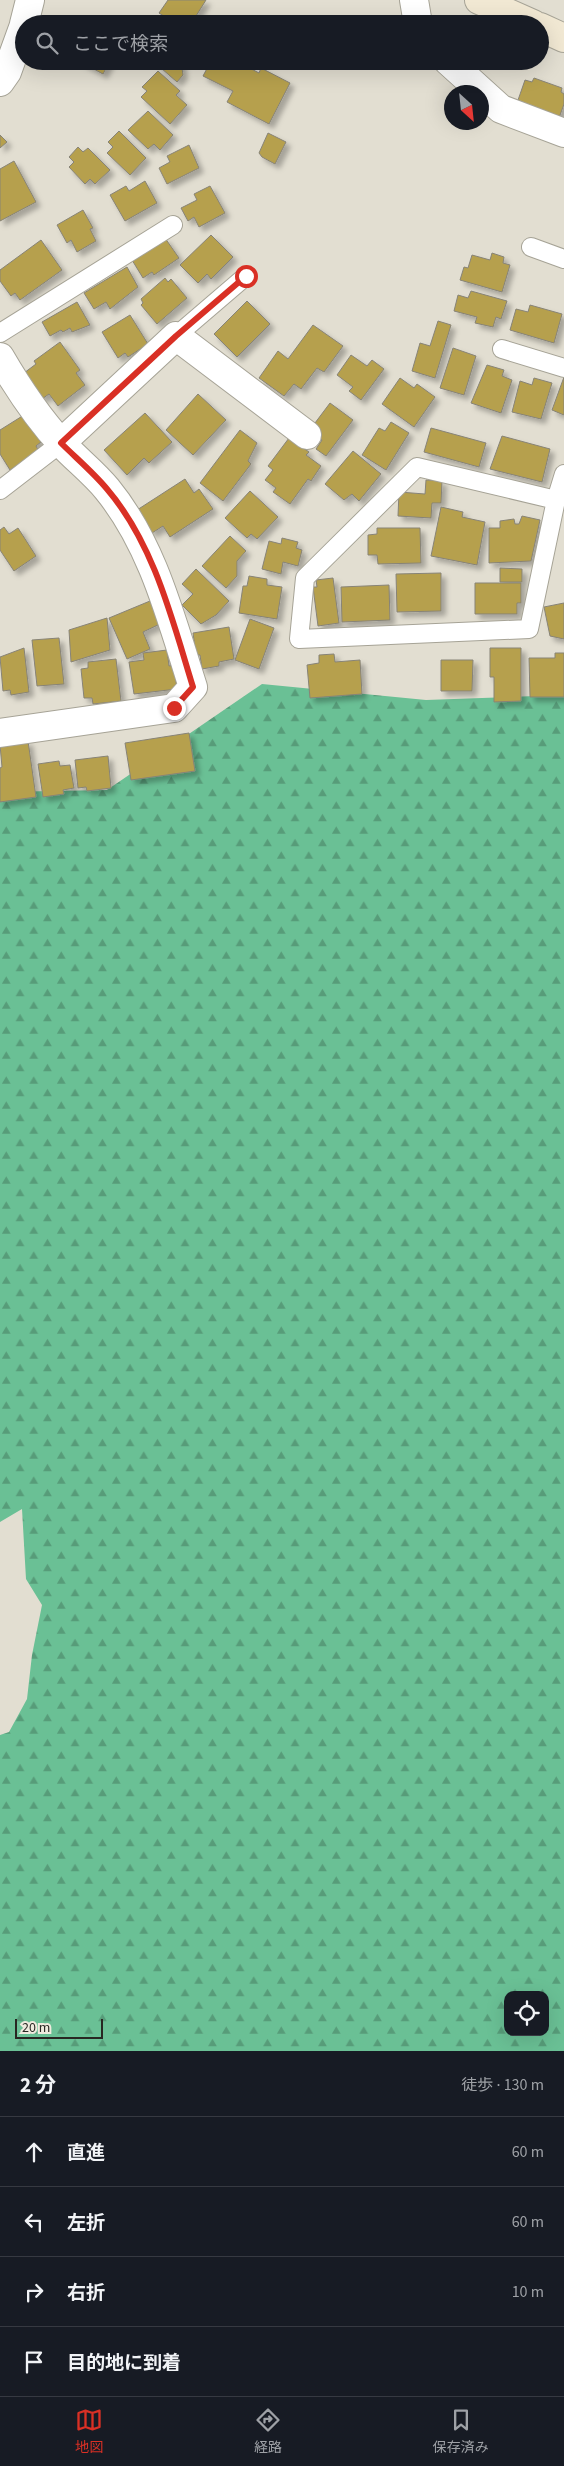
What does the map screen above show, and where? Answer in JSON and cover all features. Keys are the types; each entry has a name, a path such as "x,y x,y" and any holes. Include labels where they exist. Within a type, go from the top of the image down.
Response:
{"main road":[{"path":"479,0 513,15"},
{"path":"549,31 564,38"}],"street":[{"path":"26,15 30,0"},
{"path":"414,0 416,15"},
{"path":"0,82 7,72 15,49"},
{"path":"458,70 501,109 564,133"},
{"path":"61,443 176,336 307,435"},
{"path":"0,357 22,394 61,443 107,489 136,533 161,587 193,687 174,708 0,734"}],"lane":[{"path":"0,333 173,225"},
{"path":"531,247 564,259"},
{"path":"176,336 246,276"},
{"path":"502,349 564,368"},
{"path":"0,490 61,443"},
{"path":"556,500 417,467 305,578 299,639 528,629 556,500 564,474"}],"green space":[{"path":"262,684 426,700 564,695 564,2051 0,2051 0,1735 9,1732 27,1699 32,1655 42,1605 26,1579 22,1509 0,1522 0,792 107,790"}],"building":[{"path":"168,0 206,0 197,15 162,15 159,13"},
{"path":"96,70 105,70 103,74"},
{"path":"163,70 182,70 183,75 177,82"},
{"path":"206,70 253,70 259,73 260,70 265,70 290,83 269,124 227,102 233,91 203,76"},
{"path":"158,71 180,91 176,95 187,105 170,124 141,97 147,91 142,87"},
{"path":"534,78 562,88 564,104 559,118 517,103 525,80 532,82"},
{"path":"148,111 173,135 160,150 154,144 148,149 128,130"},
{"path":"119,131 146,158 130,175 107,153 113,147 108,142"},
{"path":"268,133 286,142 275,164 262,157 259,153"},
{"path":"0,135 7,142 0,148"},
{"path":"189,145 199,168 167,184 159,168 170,162 167,156"},
{"path":"78,147 83,152 88,148 110,170 95,184 90,179 85,184 69,167 74,162 69,157"},
{"path":"14,161 36,202 0,221 0,169"},
{"path":"145,181 157,203 125,221 110,195 126,186 129,191"},
{"path":"210,186 225,213 199,227 194,217 188,221 181,208 197,200 194,194"},
{"path":"83,210 93,228 90,229 96,241 77,252 71,240 67,243 57,225"},
{"path":"211,235 233,257 211,279 207,274 198,283 180,265"},
{"path":"165,238 179,258 154,275 152,272 143,278 132,260"},
{"path":"41,240 62,270 20,300 15,293 11,296 0,281 0,270"},
{"path":"492,253 504,257 503,263 510,265 502,292 460,280 464,267 468,268 472,255 490,260"},
{"path":"127,267 138,287 110,309 106,302 94,309 84,293"},
{"path":"165,278 168,282 171,279 187,298 157,324 141,305 143,303 141,299"},
{"path":"471,291 507,301 501,319 496,317 493,327 475,323 477,317 454,311 458,295 468,298"},
{"path":"247,301 270,324 237,357 214,334"},
{"path":"77,302 90,325 72,332 70,328 63,332 61,330 50,336 42,322"},
{"path":"530,305 562,314 554,343 510,330 516,309 528,312"},
{"path":"130,315 148,344 128,357 125,353 118,358 102,332"},
{"path":"438,321 451,325 435,378 412,371 420,343 430,346"},
{"path":"313,325 343,346 324,372 317,368 301,389 294,384 284,396 259,378 278,351 288,359"},
{"path":"60,342 80,370 76,373 85,385 58,406 49,394 42,399 24,373 36,364 34,361"},
{"path":"453,348 476,356 464,395 440,388"},
{"path":"351,355 367,366 372,360 384,369 361,400 349,391 353,387 337,375"},
{"path":"487,365 504,370 502,376 512,380 501,413 471,403"},
{"path":"564,377 564,415 552,410"},
{"path":"400,378 414,388 417,384 435,397 414,427 382,404"},
{"path":"534,378 552,383 541,419 512,412 520,381 532,385"},
{"path":"198,394 226,420 193,455 166,430"},
{"path":"330,403 353,420 326,456 316,449 322,440 309,431"},
{"path":"145,413 172,442 149,463 144,458 127,475 104,450"},
{"path":"24,415 41,442 36,446 39,451 10,470 0,454 0,430"},
{"path":"391,422 409,433 386,470 362,455 379,428 385,431"},
{"path":"431,428 486,443 479,467 424,452"},
{"path":"240,430 257,443 248,461 251,464 223,501 200,483"},
{"path":"502,436 550,449 542,482 490,469"},
{"path":"289,438 309,452 306,455 321,466 311,481 308,479 290,504 273,492 276,488 265,480 273,470 268,466"},
{"path":"353,451 381,474 359,501 352,494 344,500 325,484"},
{"path":"185,479 194,493 199,489 213,509 170,537 163,526 152,533 137,510"},
{"path":"426,480 442,481 441,503 432,503 431,518 398,516 399,492 425,494"},
{"path":"250,491 278,517 257,539 251,534 247,538 225,518"},
{"path":"441,507 463,512 462,517 485,522 477,565 431,556"},
{"path":"522,516 540,520 531,561 489,563 489,528 500,528 500,521 514,519 515,524 519,524"},
{"path":"4,527 9,534 18,528 36,556 14,571 0,550 0,530"},
{"path":"377,528 420,528 421,563 378,564 377,555 368,555 368,535 377,534"},
{"path":"230,536 246,551 237,561 237,576 226,588 202,566"},
{"path":"282,538 298,542 296,548 302,550 298,566 283,562 281,574 262,569 269,541 281,544"},
{"path":"500,568 522,569 522,582 500,582"},
{"path":"196,569 229,601 216,615 201,624 182,605 193,594 182,584"},
{"path":"441,573 441,611 397,612 396,574"},
{"path":"249,576 267,579 267,585 282,587 277,619 239,613 243,586 247,586"},
{"path":"333,578 339,623 318,626 313,587 317,587 316,580"},
{"path":"475,583 521,583 521,603 517,603 517,614 475,614"},
{"path":"389,585 390,620 342,622 341,587"},
{"path":"150,601 160,624 143,632 150,649 127,659 109,618"},
{"path":"564,603 564,639 550,636 544,607"},
{"path":"107,618 110,650 71,662 69,630"},
{"path":"250,619 274,628 259,669 235,660"},
{"path":"229,627 234,659 219,662 219,666 202,669 200,655 196,655 193,633"},
{"path":"59,638 64,684 37,686 32,640"},
{"path":"24,648 29,692 11,695 10,690 3,691 0,657"},
{"path":"490,648 521,648 521,701 494,702 494,677 490,677"},
{"path":"167,650 169,666 174,665 177,689 134,694 129,662 144,660 143,653"},
{"path":"555,653 564,653 564,697 530,697 529,658 555,658"},
{"path":"334,654 335,662 360,660 362,694 310,698 307,665 319,663 319,655"},
{"path":"116,659 121,701 93,704 92,698 84,698 81,669 88,668 88,662"},
{"path":"441,660 473,660 472,691 441,691"},
{"path":"189,733 195,771 131,780 125,743"},
{"path":"28,741 36,797 0,802 0,768 2,767 0,745"},
{"path":"108,756 111,788 87,791 86,787 78,788 75,760"},
{"path":"59,761 60,766 70,765 74,788 63,790 64,794 43,797 38,764"}],"route":[{"path":"174,708 193,687 161,587 136,533 107,489 61,443 176,336 246,276"}]}
